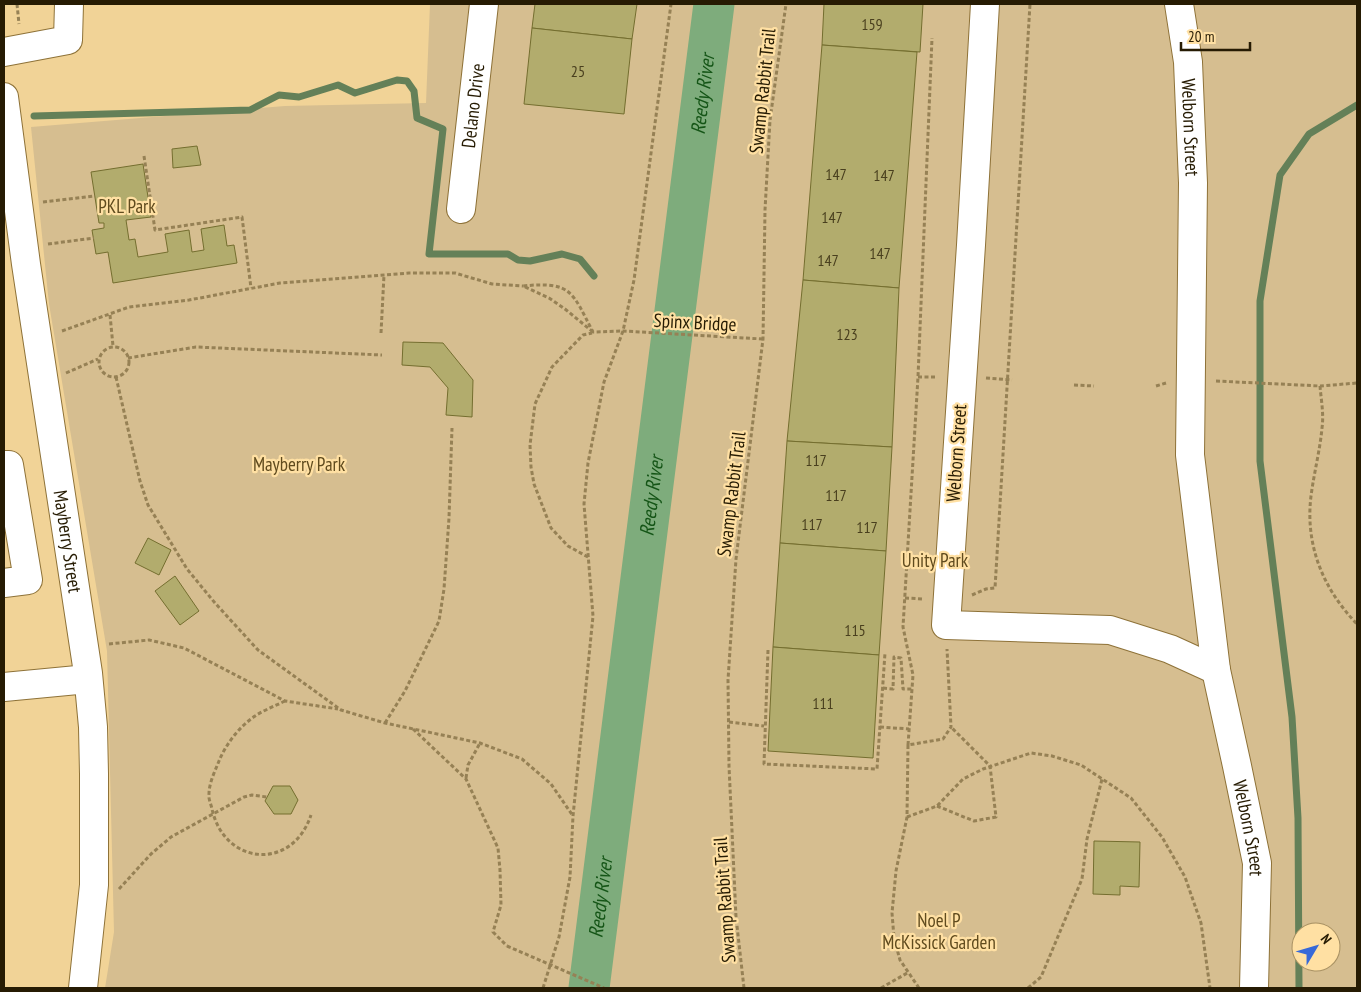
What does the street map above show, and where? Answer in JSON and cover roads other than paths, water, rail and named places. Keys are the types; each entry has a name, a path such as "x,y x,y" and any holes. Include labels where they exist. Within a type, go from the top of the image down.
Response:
{"street":[{"path":"4,52 68,40 69,4"},
{"name":"Delano Drive","path":"461,209 484,4"},
{"name":"Welborn Street","path":"985,4 946,625 1110,630 1170,649 1216,670"},
{"name":"Welborn Street","path":"1179,4 1188,62 1193,183 1190,455 1216,670 1238,766 1257,863 1254,988"},
{"name":"Mayberry Street","path":"4,97 26,264 88,679 93,726 94,885 83,988"},
{"path":"4,465 9,465 28,580 4,583"},
{"path":"4,687 88,679"}],"waterway":[{"name":"Reedy River","path":"589,988 714,4"},
{"path":"34,116 250,110 279,95 299,97 338,85 355,93 397,80 407,81 414,91 417,118 443,129 429,254 508,254 518,260 530,261 562,254 580,259 594,276"},
{"path":"1299,988 1298,818 1292,717 1260,461 1260,301 1280,175 1309,134 1357,105"}],"park label":[{"name":"PKL Park","path":"127,206"},
{"name":"Mayberry Park","path":"299,464"},
{"name":"Unity Park","path":"935,560"},
{"name":"Noel P McKissick Garden","path":"939,931"}]}
